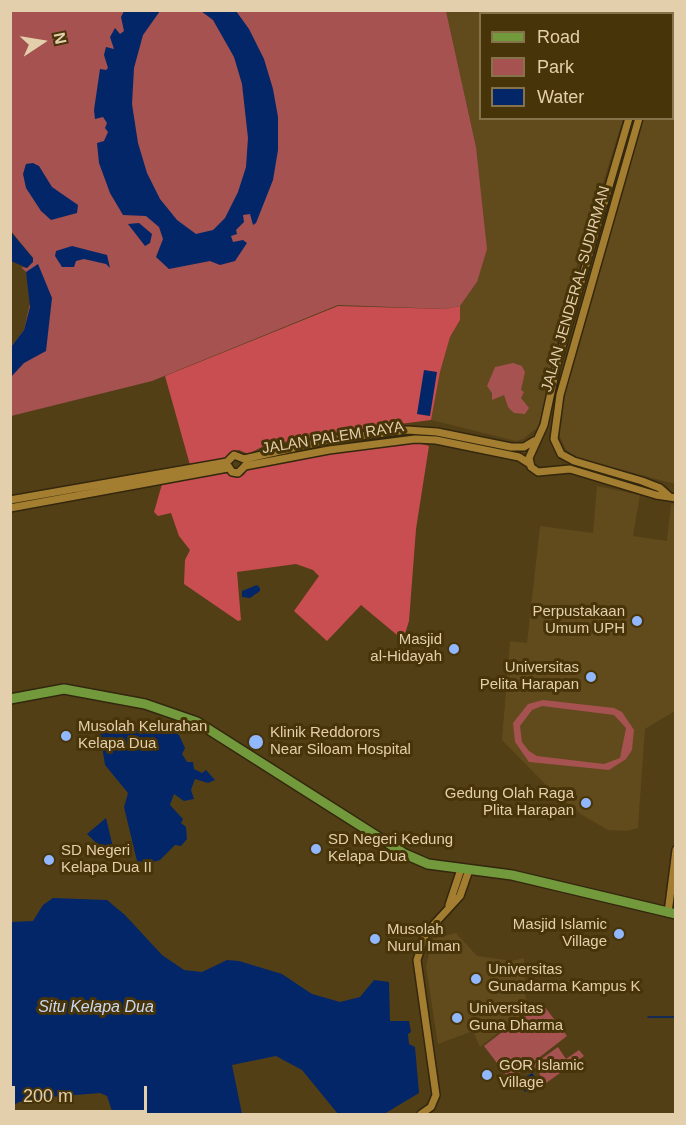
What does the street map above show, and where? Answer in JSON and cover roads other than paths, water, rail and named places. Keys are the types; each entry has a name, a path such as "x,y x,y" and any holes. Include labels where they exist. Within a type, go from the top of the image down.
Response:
{"main road":[{"path":"10,699 53,690 78,690 123,698 191,720 405,854 428,864 512,875 672,911"}],"street":[{"name":"JALAN JENDERAL SUDIRMAN","path":"537,440 544,425 578,291 628,120"},
{"name":"JALAN JENDERAL SUDIRMAN","path":"574,461 561,454 554,439 557,406 591,278 638,120"},
{"path":"616,165 617,194"},
{"path":"578,291 591,278"},
{"path":"551,395 565,374"},
{"name":"JALAN PALEM RAYA","path":"245,463 329,440 407,430 437,432 511,447 524,447 537,440"},
{"name":"JALAN PALEM RAYA","path":"245,463 415,439 436,440 519,457 530,464 533,469 541,472 570,469 672,497"},
{"path":"530,464 529,454 537,440"},
{"path":"10,500 228,465 238,473 245,463 234,455 228,465 10,508"},
{"name":"JALAN PALEM RAYA","path":"574,461 660,488 672,497"},
{"path":"603,478 624,476"},
{"path":"672,911 675,850"},
{"path":"421,1114 432,1107 436,1095 417,960 426,933 449,905 465,869"}],"water":[{"path":"124,11 160,11 143,35 134,68 132,104 138,143 147,173 160,199 177,220 196,234 213,230 225,218 238,192 246,167 248,138 242,84 234,57 213,20 201,11 236,11 249,29 264,59 278,117 278,150 273,180 256,223 253,225 250,214 243,215 244,222 236,230 237,234 231,236 233,242 243,240 247,243 235,261 220,265 210,261 169,269 156,257 163,239 159,227 146,216 123,215 110,193 99,163 97,143 104,141 108,132 105,128 107,123 103,117 95,119 94,110 100,69 108,68 104,55 106,47 114,49 110,37 115,28 120,34 124,31 121,17"},
{"path":"33,163 39,166 52,187 78,205 77,213 51,220 41,211 26,188 23,174 26,164"},
{"path":"139,223 152,234 150,243 145,246 128,224"},
{"path":"10,231 33,258 33,262 27,268 11,261"},
{"path":"72,246 107,255 110,268 106,264 84,259 76,261 74,267 62,267 55,256 56,251"},
{"path":"38,264 52,298 46,351 24,363 11,377 11,347 24,330 30,307 26,272"},
{"path":"424,370 437,372 430,416 417,414"},
{"path":"257,585 260,591 250,598 242,597 242,591"},
{"path":"111,725 131,727 141,732 168,728 179,735 185,748 182,754 187,762 193,762 194,769 202,773 206,770 215,780 208,783 195,779 191,790 194,799 184,801 174,794 170,805 183,819 181,823 186,827 187,839 181,846 175,845 160,860 149,863 137,861 124,807 128,793 105,765 99,727"},
{"path":"106,818 115,856 108,854 87,834"},
{"name":"Situ Kelapa Dua","path":"53,898 107,900 125,915 162,955 184,970 202,972 227,960 239,961 282,974 312,994 340,1002 360,997 374,980 389,982 390,1021 409,1021 411,1032 408,1034 409,1044 415,1047 419,1093 384,1114 338,1114 302,1070 276,1056 232,1065 242,1114 113,1114 107,1096 100,1093 19,1102 11,1107 11,922 33,921 43,905"},
{"path":"532,1073 538,1081 525,1092 518,1083"}],"waterway":[{"path":"648,1017 676,1017"}],"place":[{"name":"Perpustakaan Umum UPH","path":"637,621"},
{"name":"Masjid al-Hidayah","path":"454,649"},
{"name":"Universitas Pelita Harapan","path":"591,677"},
{"name":"Musolah Kelurahan Kelapa Dua","path":"66,736"},
{"name":"Klinik Reddorors Near Siloam Hospital","path":"256,742"},
{"name":"Gedung Olah Raga Plita Harapan","path":"586,803"},
{"name":"SD Negeri Kedung Kelapa Dua","path":"316,849"},
{"name":"SD Negeri Kelapa Dua II","path":"49,860"},
{"name":"Masjid Islamic Village","path":"619,934"},
{"name":"Musolah Nurul Iman","path":"375,939"},
{"name":"Universitas Gunadarma Kampus K","path":"476,979"},
{"name":"Universitas Guna Dharma","path":"457,1018"},
{"name":"GOR Islamic Village","path":"487,1075"}]}
